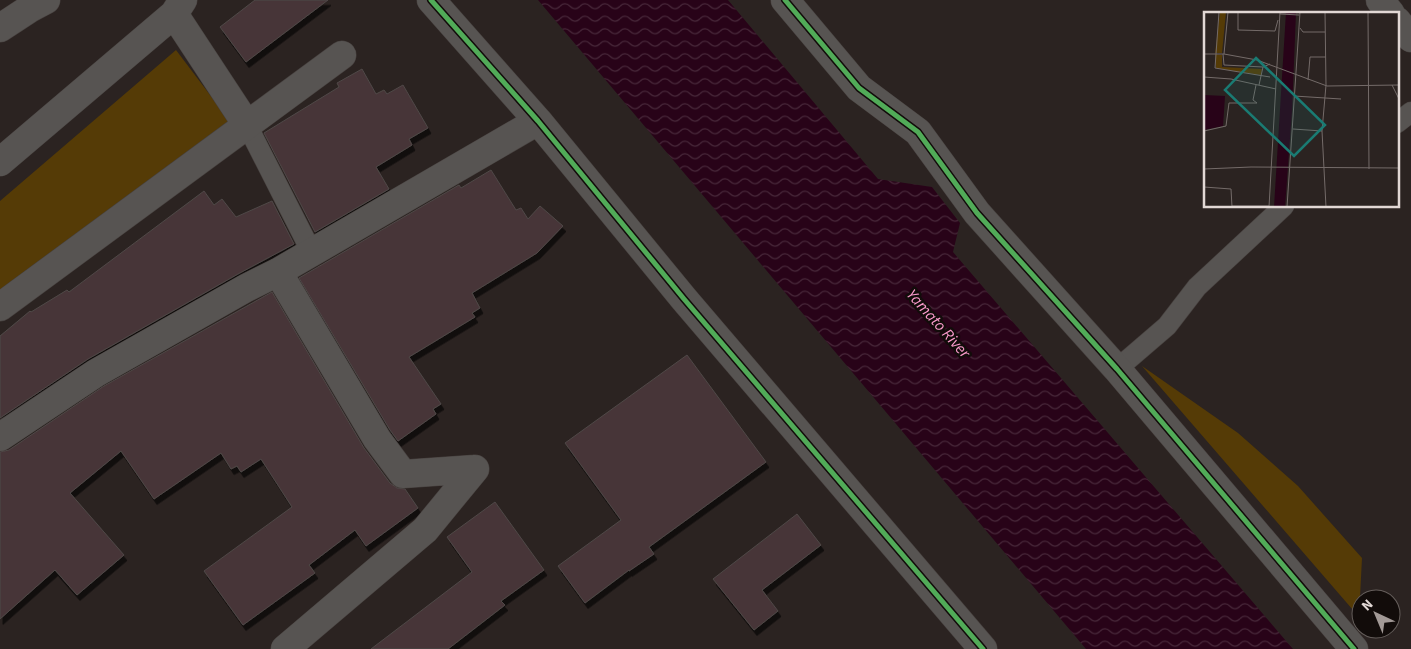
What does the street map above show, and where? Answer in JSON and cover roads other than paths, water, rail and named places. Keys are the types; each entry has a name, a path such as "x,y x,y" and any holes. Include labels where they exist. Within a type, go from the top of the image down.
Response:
{"street":[{"path":"0,28 29,8 46,0"},
{"path":"431,0 538,121 684,299 983,649"},
{"path":"1380,0 1389,12"},
{"path":"789,1 859,88 918,132 977,212 1117,369 1354,649"},
{"path":"0,162 178,7 247,125"},
{"path":"1398,22 1411,38"},
{"path":"0,308 342,55"},
{"path":"0,437 96,373 312,253 538,121"},
{"path":"278,272 377,439 403,474 475,469 425,530 285,649"}],"lane":[{"path":"1398,122 1411,112"},
{"path":"247,125 312,253"},
{"path":"1117,369 1167,326 1197,287 1282,208"}],"water":[{"name":"Yamato River","path":"538,0 728,0 878,179 932,187 960,223 953,252 1293,649 1086,649"}]}
